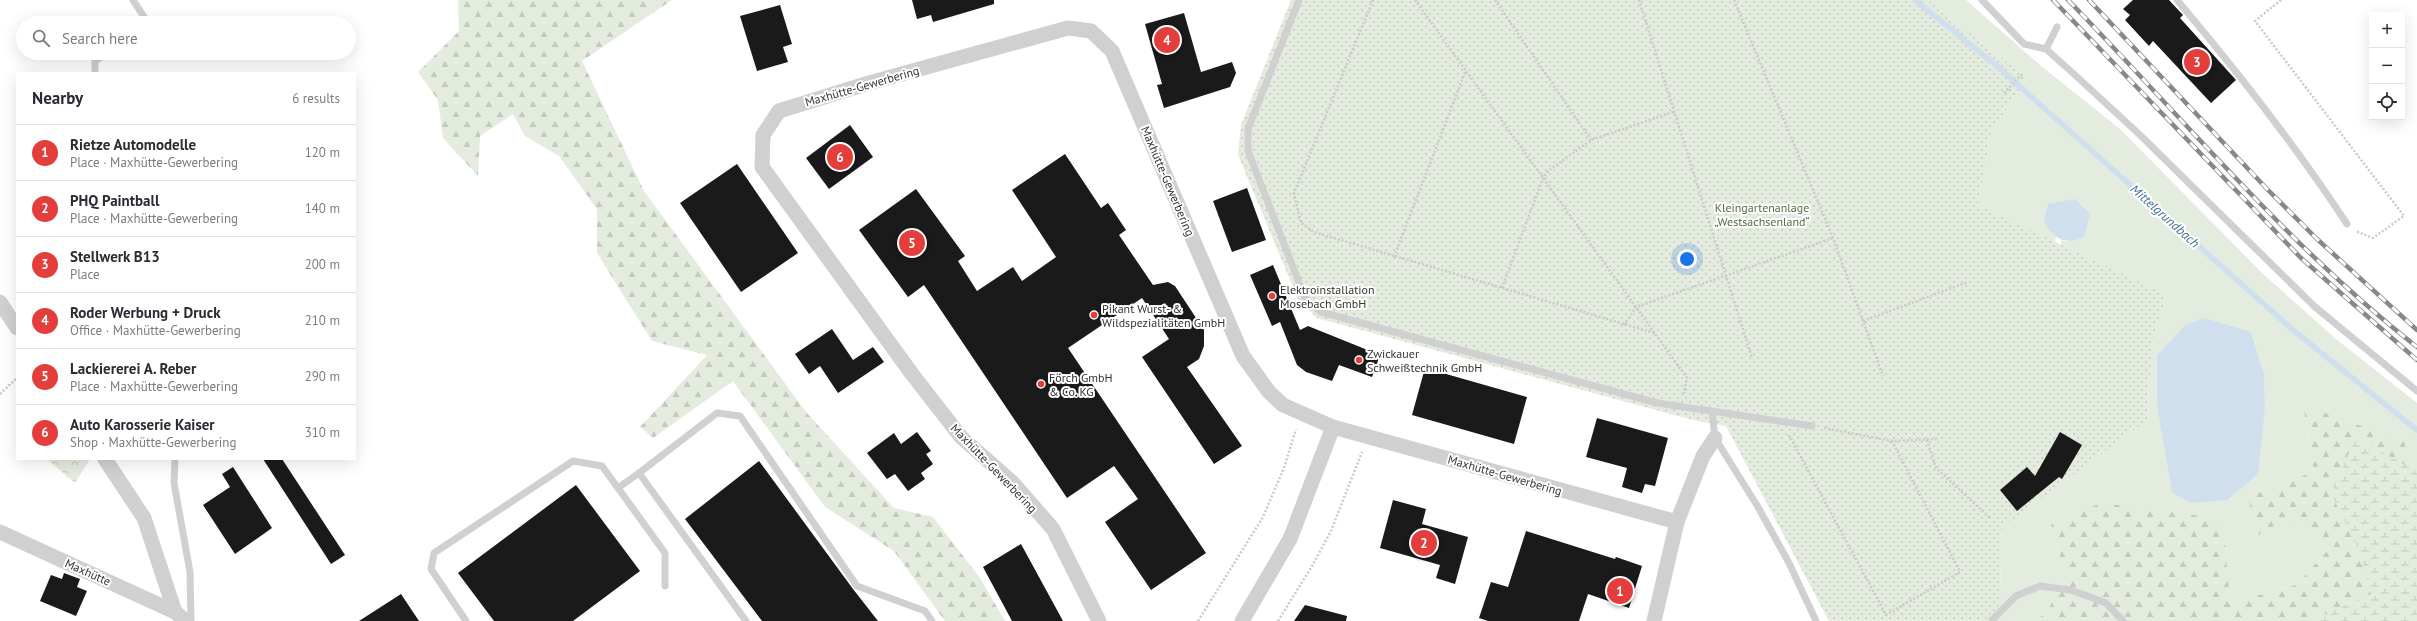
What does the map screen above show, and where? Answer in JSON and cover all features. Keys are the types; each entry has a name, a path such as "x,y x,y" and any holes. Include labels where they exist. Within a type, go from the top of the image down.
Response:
{"street":[{"name":"Maxhütte-Gewerbering","path":"1099,621 1053,530 1012,482 961,437 912,374 762,167 763,135 779,111 869,83 1068,28 1091,31 1112,51 1243,356 1269,392 1283,405 1333,427 1677,522"},
{"path":"0,302 16,326"},
{"path":"1242,621 1290,539 1333,427"},
{"path":"1654,621 1677,522 1700,462 1715,438"},
{"name":"Maxhütte","path":"106,460 144,518 181,616"},
{"name":"Maxhütte","path":"0,532 181,616"}],"lane":[{"path":"134,0 144,16"},
{"path":"1299,0 1248,129 1248,151 1305,298 1321,312 1657,403 1812,426"},
{"path":"1982,0 2024,44 2046,49 2140,134 2314,306 2417,391"},
{"path":"2177,0 2241,75 2305,160 2347,224"},
{"path":"2046,49 2057,27"},
{"path":"94,72 95,61 96,60"},
{"path":"1712,411 1715,438 1769,528 1816,621"},
{"path":"618,488 717,413 740,416 857,586 924,611 932,621"},
{"path":"175,460 174,483 190,572 191,621"},
{"path":"466,621 431,569 434,553 573,461 602,466 664,553 665,586"},
{"path":"639,473 746,621"},
{"path":"1992,620 2016,596 2040,586 2072,590 2106,603 2123,621"}],"path":[{"path":"1373,0 1294,193 1301,224 1314,232 1394,257 1654,333"},
{"path":"1415,0 1687,378 1683,396 1688,407"},
{"path":"1495,0 1591,140"},
{"path":"1638,0 1752,358"},
{"path":"1734,0 1833,238 1883,376"},
{"path":"2281,0 2255,21 2404,216 2373,238 2358,234 2347,224"},
{"path":"1394,257 1466,70"},
{"path":"2004,93 2022,74"},
{"path":"1502,288 1543,178 1548,171 1591,140 1674,112"},
{"path":"1624,325 1636,306 1833,238"},
{"path":"1863,321 1968,282"},
{"path":"0,394 16,379"},
{"path":"1198,621 1263,517 1284,468 1301,413"},
{"path":"1784,421 1886,615 1960,572 1892,441"},
{"path":"1812,426 1892,441 1938,439"},
{"path":"1278,621 1312,566 1331,531 1359,459 1370,437"},
{"path":"1927,440 1936,468 1990,518"}],"green space":[{"path":"458,0 672,0 582,61 644,191 806,412 894,508 933,517 980,578 1005,621 945,621 894,551 825,507 733,381 653,438 640,427 707,355 652,341 597,253 597,209 559,156 525,136 513,114 480,136 478,176 443,138 438,100 418,72 459,31"},
{"name":"Kleingartenanlage „Westsachsenland“","path":"1291,0 1928,0 2027,78 1991,132 1978,205 2167,295 2152,344 2147,420 2002,528 1999,621 1829,621 1726,426 1693,420 1317,318 1298,299 1238,155 1241,125"},
{"path":"1928,0 1966,0 2041,66 2120,129 2262,273 2336,339 2417,403 2417,527 2303,405 2314,472 2287,518 2330,548 2296,585 2230,603 2051,524 2065,576 2049,608 2037,621 1999,621 2002,528 2147,420 2152,344 2167,295 2062,245 2061,240 2071,242 2050,232 2056,236 2055,242 1978,205 1991,132 2027,78","holes":["2251,332 2264,374 2265,406 2164,434 2157,405"]},
{"path":"2303,405 2405,442 2407,519 2417,621 2037,621 2049,608 2065,576 2051,524 2101,503 2223,519 2230,603 2296,585 2330,548 2287,518 2258,535 2248,497 2314,472"},
{"path":"2356,437 2417,472 2417,621 2309,621 2371,594 2358,548 2331,494"},
{"path":"48,460 89,460 75,483"}],"water":[{"path":"2075,199 2090,214 2084,237 2071,241 2060,239 2052,233 2044,221 2048,204"},
{"path":"2204,318 2251,332 2264,374 2265,406 2258,474 2227,500 2190,503 2172,492 2157,405 2157,355 2186,325"}],"building":[{"path":"912,0 994,0 994,4 933,22 931,15 917,19"},
{"path":"2133,0 2169,0 2183,15 2180,18 2236,80 2211,103 2153,41 2149,46 2125,20 2130,15 2123,9"},
{"path":"780,5 792,44 783,47 788,62 757,71 740,16"},
{"path":"1184,13 1201,72 1232,62 1236,73 1230,87 1164,108 1157,85 1162,84 1145,24"},
{"path":"850,125 873,157 829,189 806,158"},
{"path":"1065,154 1101,208 1108,203 1126,230 1119,235 1153,285 1168,282 1175,286 1204,330 1204,346 1199,359 1187,367 1242,446 1214,464 1142,357 1169,339 1142,298 1068,348 1206,553 1151,590 1105,522 1138,499 1114,466 1067,498 924,285 908,297 859,230 916,189 965,256 958,261 977,291 1013,267 1022,281 1056,257 1012,190"},
{"path":"737,164 798,253 741,292 680,203"},
{"path":"1247,188 1266,240 1232,252 1213,201"},
{"path":"1273,265 1300,330 1308,326 1380,355 1372,377 1339,365 1332,381 1306,372 1297,365 1280,322 1272,326 1250,275"},
{"path":"832,329 853,360 873,347 884,362 838,393 820,366 809,374 795,354"},
{"path":"1425,368 1527,397 1514,444 1412,415"},
{"path":"1597,418 1668,438 1655,486 1645,484 1642,493 1622,487 1627,468 1586,457"},
{"path":"917,432 931,451 926,454 933,464 921,473 925,479 908,491 895,474 887,479 867,453 894,433 901,444"},
{"path":"2060,432 2082,445 2062,479 2059,477 2017,511 2000,490 2027,467 2035,476"},
{"path":"264,460 283,460 345,555 331,564"},
{"path":"759,461 878,621 762,621 685,519"},
{"path":"233,467 272,528 235,554 203,505 230,487 222,474"},
{"path":"576,485 640,571 573,621 494,621 458,573"},
{"path":"1393,500 1426,509 1422,524 1468,537 1455,584 1436,578 1440,565 1380,548"},
{"path":"1526,531 1642,566 1629,608 1588,594 1579,621 1488,621 1479,618 1491,582 1508,587"},
{"path":"1021,544 1063,621 1012,621 983,567"},
{"path":"64,573 80,579 77,587 87,591 76,616 40,601 51,575 62,579"},
{"path":"401,594 419,621 359,621"},
{"path":"1305,605 1347,616 1346,621 1294,621"}],"waterway":[{"name":"Mittelgrundbach","path":"1915,0 1998,67 2293,330 2417,430"}],"railway":[{"path":"2053,0 2301,258 2417,360"},
{"path":"2068,0 2280,224 2324,267 2417,347"},
{"path":"2089,0 2267,189 2317,239 2417,330"}],"place":[{"name":"Roder Werbung + Druck","path":"1167,40"},
{"name":"Stellwerk B13","path":"2197,62"},
{"name":"Auto Karosserie Kaiser","path":"840,157"},
{"name":"Lackiererei A. Reber","path":"912,243"},
{"name":"Elektroinstallation Mosebach GmbH","path":"1272,296"},
{"name":"Pikant Wurst- & Wildspezialitäten GmbH","path":"1094,315"},
{"name":"Zwickauer Schweißtechnik GmbH","path":"1359,360"},
{"name":"Förch GmbH & Co. KG","path":"1041,384"},
{"name":"PHQ Paintball","path":"1424,543"},
{"name":"Rietze Automodelle","path":"1620,591"}]}
